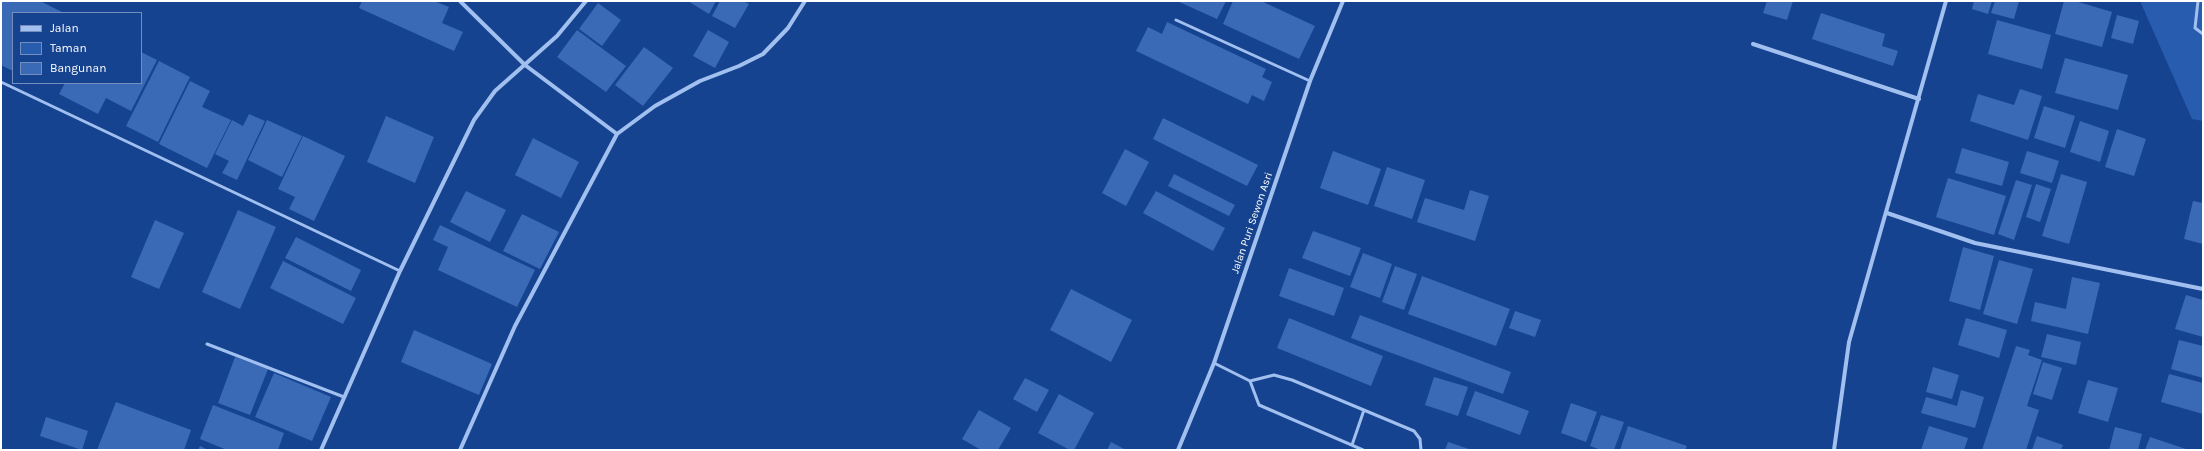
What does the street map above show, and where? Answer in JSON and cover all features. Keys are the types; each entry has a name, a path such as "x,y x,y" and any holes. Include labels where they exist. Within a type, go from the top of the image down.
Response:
{"street":[{"path":"460,1 525,66 617,134"},
{"path":"321,450 400,271 474,120 495,91 525,66 557,36 586,1"},
{"path":"460,450 515,326 617,134 655,106 700,81 739,66 763,54 788,28 805,1"},
{"name":"Jalan Puri Sewon Asri","path":"1178,450 1214,363 1310,82 1343,1"},
{"path":"1834,450 1849,342 1887,213 1946,1"},
{"path":"1753,44 1919,99"},
{"path":"1887,213 1975,243 2203,289"}],"lane":[{"path":"2198,1 2195,28 2203,34"},
{"path":"1176,20 1310,82"},
{"path":"1,82 400,271"},
{"path":"207,344 344,398"},
{"path":"1214,363 1250,381 1274,375 1414,431 1420,439 1421,450"},
{"path":"1250,381 1259,405 1363,450"},
{"path":"1352,445 1364,410"}],"green space":[{"path":"2140,1 2203,1 2203,121 2192,119"}],"building":[{"path":"1,1 40,1 62,12 12,12 12,70 1,65"},
{"path":"362,1 434,1 449,7 442,23 463,32 454,51 359,8"},
{"path":"688,1 716,1 709,14"},
{"path":"720,1 743,1 749,4 735,28 712,16"},
{"path":"1177,1 1226,1 1217,19"},
{"path":"1233,1 1261,1 1315,26 1299,59 1223,24"},
{"path":"1767,1 1793,1 1787,20 1763,13"},
{"path":"1974,1 1992,1 1988,14 1972,9"},
{"path":"1995,1 2019,1 2014,19 1991,13"},
{"path":"2064,1 2075,1 2112,12 2102,47 2055,34"},
{"path":"598,3 621,20 602,46 579,29"},
{"path":"1821,13 1885,34 1882,46 1898,51 1893,66 1812,39"},
{"path":"2117,15 2139,21 2133,44 2111,38"},
{"path":"1997,20 2051,35 2042,69 1988,54"},
{"path":"1167,22 1266,69 1262,77 1272,82 1264,101 1252,95 1248,104 1136,51 1148,27 1162,34"},
{"path":"577,30 626,66 606,92 557,57"},
{"path":"708,30 729,42 715,68 693,56"},
{"path":"644,47 673,68 643,106 615,85"},
{"path":"142,52 157,60 131,111 106,98 98,114 59,94 64,84 142,84"},
{"path":"2065,58 2128,75 2118,110 2055,93"},
{"path":"159,61 190,77 158,142 126,126"},
{"path":"190,81 210,91 202,107 231,120 207,168 159,144"},
{"path":"2020,89 2042,96 2028,140 1970,121 1978,94 2014,105"},
{"path":"2044,106 2075,116 2065,148 2034,138"},
{"path":"249,114 265,121 237,180 222,173 229,161 215,154 232,120 243,126"},
{"path":"386,116 434,137 415,183 367,162"},
{"path":"1163,118 1258,165 1247,186 1153,139"},
{"path":"267,120 302,136 282,177 248,160"},
{"path":"2080,121 2109,131 2100,162 2070,152"},
{"path":"2117,129 2146,139 2134,176 2105,167"},
{"path":"303,136 345,156 314,221 289,209 295,197 278,189"},
{"path":"533,138 579,162 561,198 515,175"},
{"path":"1962,148 2009,162 2002,186 1955,173"},
{"path":"1125,149 1149,162 1126,206 1102,193"},
{"path":"1333,151 1381,169 1368,205 1320,188"},
{"path":"2027,151 2059,161 2052,183 2020,173"},
{"path":"1387,167 1425,180 1412,219 1374,206"},
{"path":"1174,174 1235,205 1229,216 1168,186"},
{"path":"2061,174 2087,182 2069,244 2042,236"},
{"path":"1948,178 2006,196 1994,235 1936,217"},
{"path":"2016,180 2032,185 2014,240 1998,234"},
{"path":"2036,184 2051,189 2040,222 2026,217"},
{"path":"1470,190 1489,196 1475,241 1417,222 1425,198 1464,210"},
{"path":"466,191 506,210 490,242 450,222"},
{"path":"1156,191 1225,228 1213,251 1143,213"},
{"path":"2193,201 2203,203 2203,244 2184,239"},
{"path":"238,210 276,227 240,309 202,292"},
{"path":"522,214 559,232 540,269 503,251"},
{"path":"155,220 184,233 159,289 131,277"},
{"path":"440,225 535,270 517,307 438,270 448,247 433,240"},
{"path":"1313,231 1361,248 1350,276 1302,258"},
{"path":"296,237 361,270 351,291 285,258"},
{"path":"1963,247 1994,256 1980,310 1949,301"},
{"path":"1363,253 1392,264 1380,298 1350,287"},
{"path":"1999,260 2033,269 2017,324 1983,314"},
{"path":"283,261 356,298 343,324 270,288"},
{"path":"1395,266 1417,274 1404,310 1382,302"},
{"path":"1289,268 1344,288 1334,316 1279,296"},
{"path":"1422,276 1510,309 1496,346 1408,314"},
{"path":"2072,277 2100,283 2088,334 2031,321 2035,302 2066,309"},
{"path":"1071,289 1132,320 1111,362 1050,330"},
{"path":"2186,295 2203,300 2203,337 2175,329"},
{"path":"1515,311 1541,320 1535,337 1509,328"},
{"path":"1360,315 1511,372 1503,394 1351,338"},
{"path":"1289,318 1383,356 1371,386 1277,348"},
{"path":"1966,318 2007,330 1999,358 1958,345"},
{"path":"414,330 492,364 479,395 401,362"},
{"path":"2047,334 2081,342 2076,365 2041,357"},
{"path":"2179,340 2203,346 2203,378 2171,369"},
{"path":"2016,346 2030,350 2028,355 2042,360 2027,406 2039,410 2026,450 1982,450"},
{"path":"235,357 268,369 250,415 218,403"},
{"path":"2043,362 2062,368 2052,400 2033,394"},
{"path":"1933,367 1959,375 1952,399 1926,392"},
{"path":"274,373 331,397 312,441 255,417"},
{"path":"2169,374 2203,383 2203,414 2161,402"},
{"path":"1434,377 1468,387 1458,416 1425,405"},
{"path":"1025,378 1049,390 1037,412 1013,399"},
{"path":"2088,380 2118,388 2108,422 2078,413"},
{"path":"1961,390 1984,397 1975,428 1921,413 1926,397 1957,406"},
{"path":"1475,391 1529,411 1520,435 1466,415"},
{"path":"1059,394 1094,413 1074,450 1070,450 1038,433"},
{"path":"116,402 191,430 184,450 97,450"},
{"path":"1571,403 1597,412 1586,442 1561,433"},
{"path":"213,405 284,433 278,450 227,450 200,439"},
{"path":"979,410 1011,428 998,450 981,450 962,439"},
{"path":"1601,415 1624,422 1614,450 1601,450 1590,446"},
{"path":"46,417 88,431 82,450 40,436"},
{"path":"1628,426 1687,446 1685,450 1620,450"},
{"path":"1929,426 1968,438 1964,450 1921,450"},
{"path":"2115,427 2142,434 2138,450 2109,450"},
{"path":"2037,436 2063,445 2061,450 2032,450"},
{"path":"2150,437 2189,450 2145,450"},
{"path":"1111,442 1126,450 1107,450"},
{"path":"1448,442 1472,450 1445,450"},
{"path":"200,446 208,450 198,450"}]}
